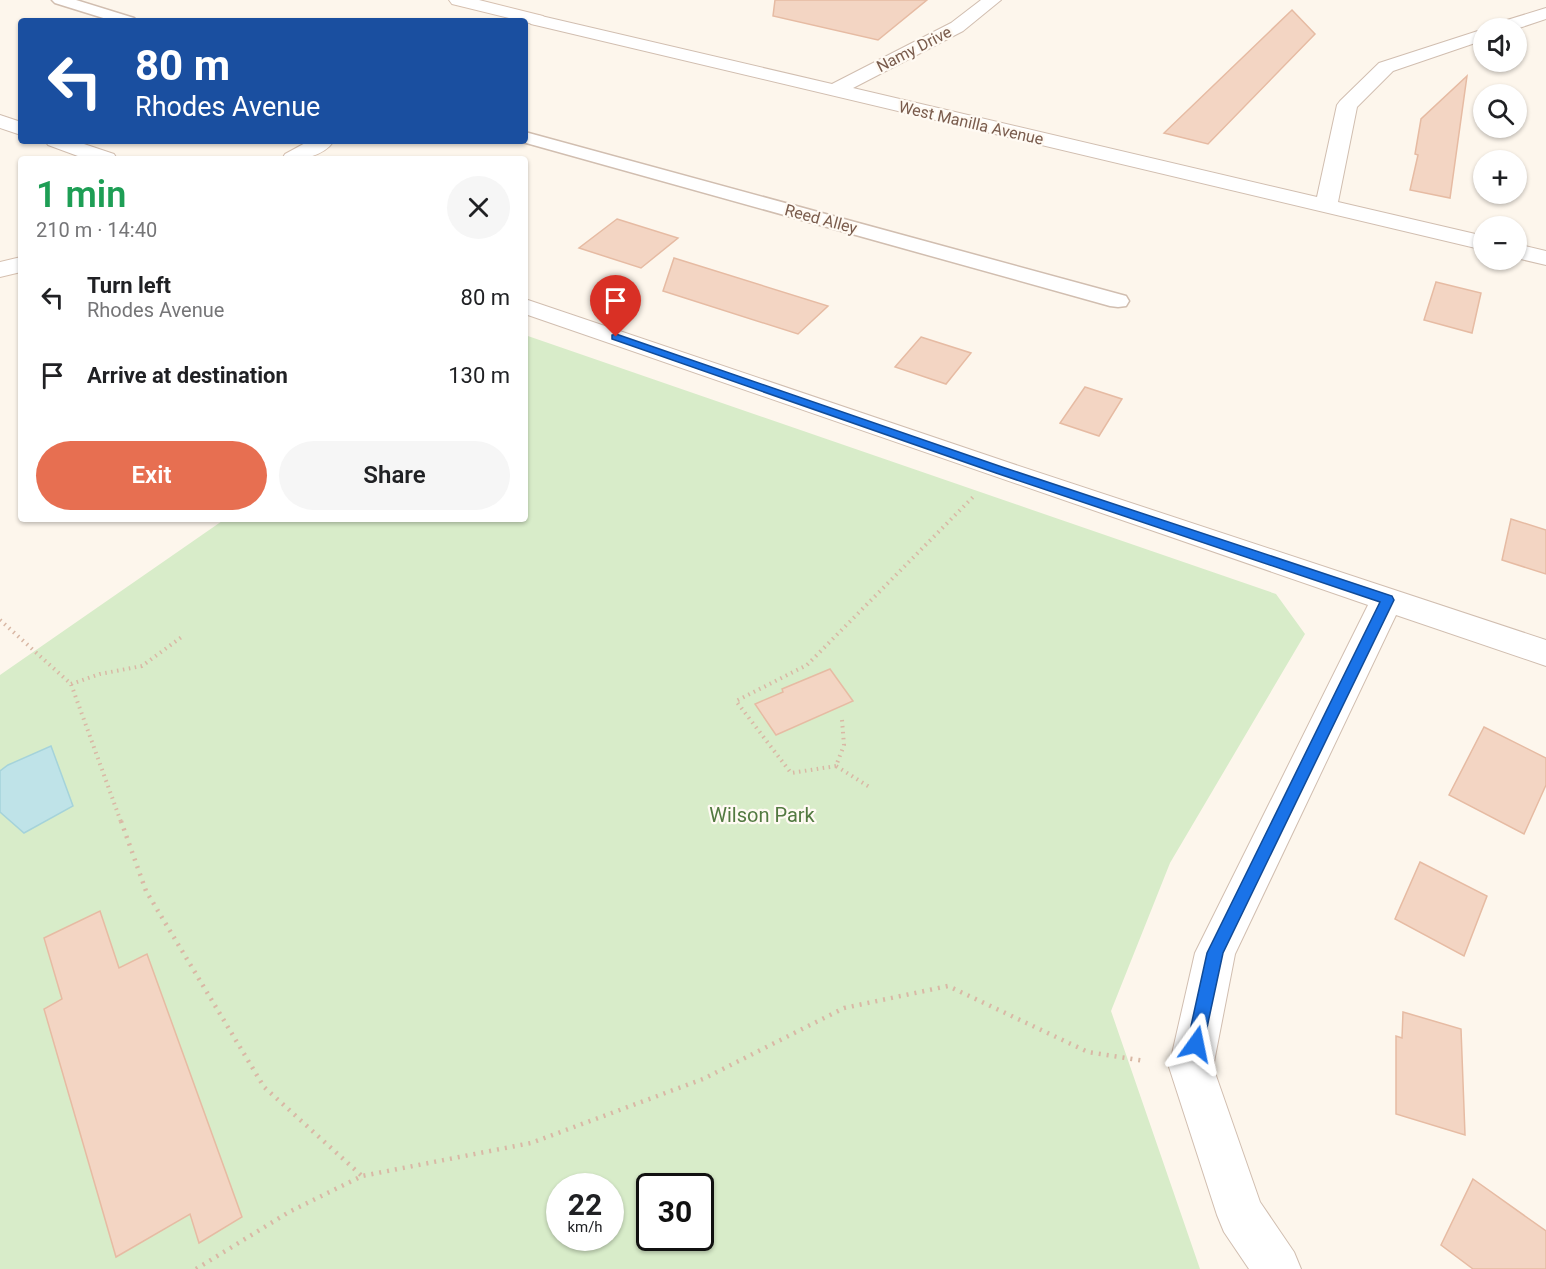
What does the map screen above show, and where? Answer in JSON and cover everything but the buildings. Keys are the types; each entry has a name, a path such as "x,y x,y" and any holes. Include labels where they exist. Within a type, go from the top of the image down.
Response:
{"street":[{"name":"West Manilla Avenue","path":"458,0 515,18"},
{"name":"Namy Drive","path":"832,91 957,27 992,0"},
{"path":"1527,19 1546,13"},
{"name":"West Manilla Avenue","path":"531,23 1473,240"},
{"path":"1326,207 1347,105 1386,67 1473,38"},
{"path":"0,121 18,128"},
{"path":"64,144 98,156"},
{"path":"298,156 319,144"},
{"path":"1527,254 1546,258"},
{"path":"0,270 18,265"},
{"path":"528,307 1000,470 1546,653"},
{"path":"1277,1269 1241,1215 1191,1067 1215,953 1387,600"}],"lane":[{"path":"60,0 119,18"},
{"name":"Reed Alley","path":"528,138 1118,301"}],"path":[{"path":"872,788 836,766 791,773 736,701 807,665 1000,470"},
{"path":"0,620 71,684 146,891 264,1087 362,1176"},
{"path":"71,684 100,674 142,666 183,636"},
{"path":"836,766 844,745 842,720"},
{"path":"196,1269 289,1212 362,1176 531,1143 703,1079 844,1008 948,986 1088,1052 1191,1067"}],"green space":[{"name":"Wilson Park","path":"528,336 1276,594 1305,634 1170,863 1111,1011 1200,1269 0,1269 0,675 221,522 528,522"}],"water":[{"path":"51,746 73,806 24,833 0,812 0,771 8,765"}],"route":[{"path":"616,337 1000,470 1387,600 1215,953 1196,1044"}]}
